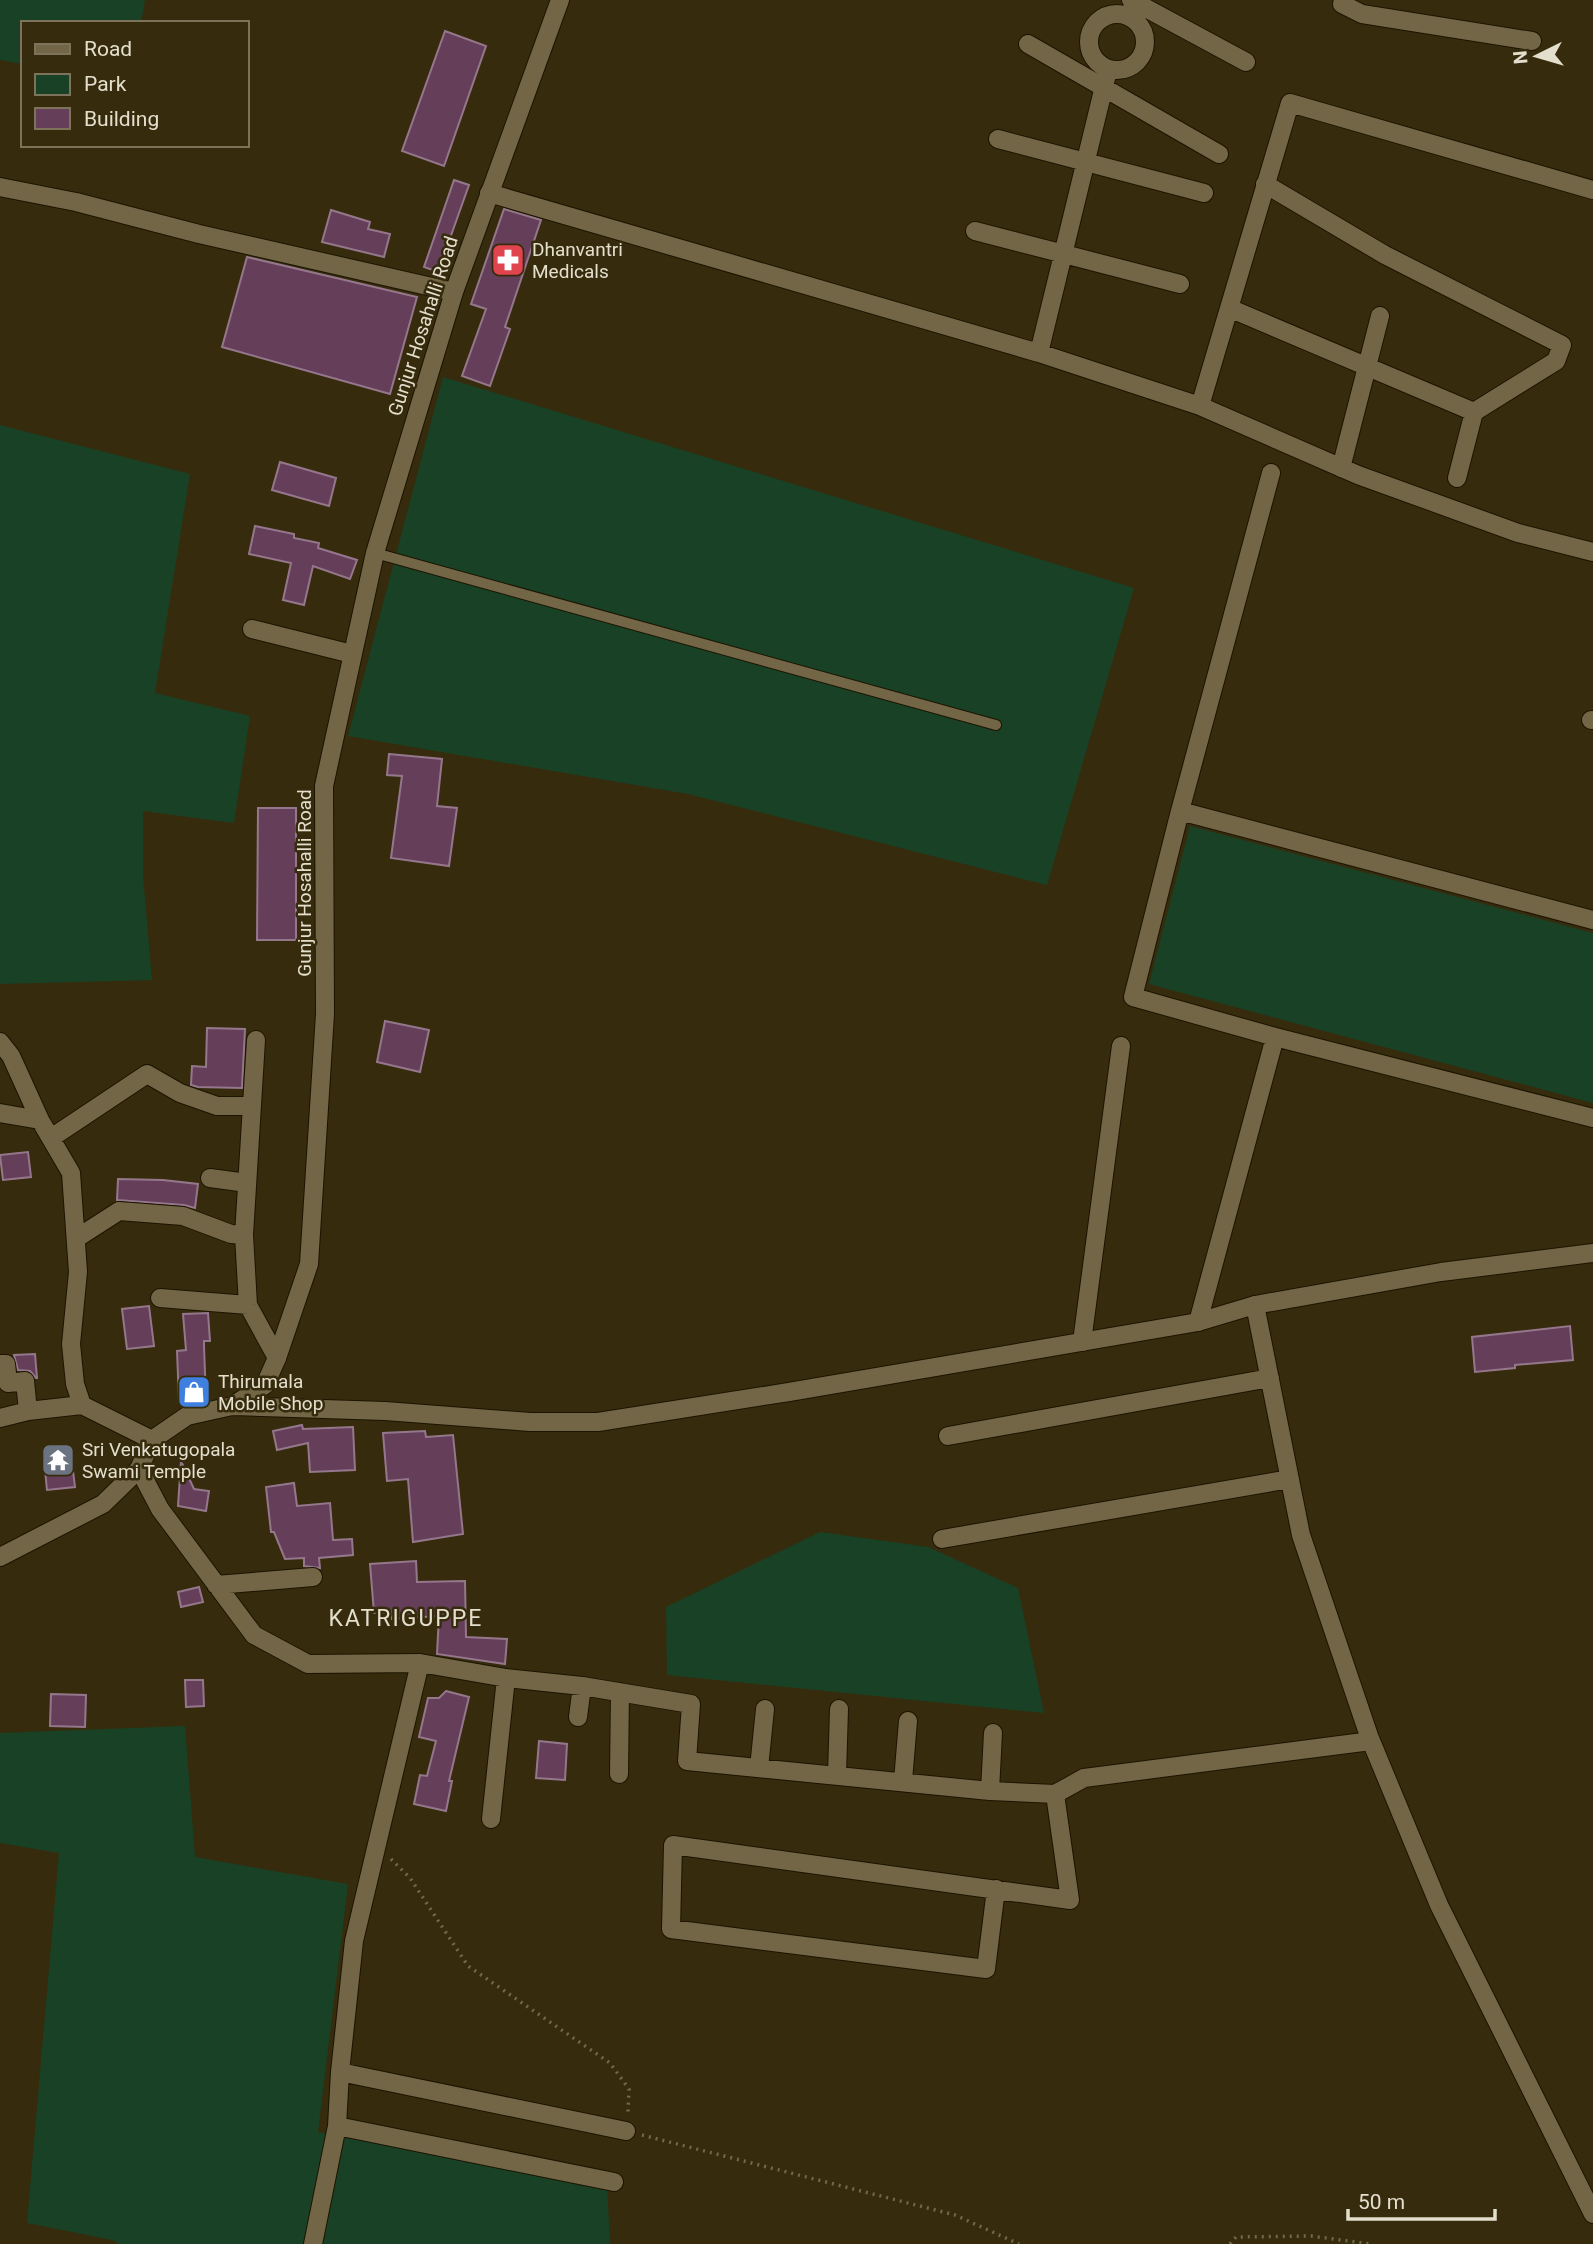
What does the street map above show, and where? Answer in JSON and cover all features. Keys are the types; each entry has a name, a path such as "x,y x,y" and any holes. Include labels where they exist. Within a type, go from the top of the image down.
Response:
{"street":[{"name":"Gunjur Hosahalli Road","path":"152,1440 187,1416 232,1406 265,1385 278,1358 309,1264 325,1014 324,786 375,553 454,292 560,0"},
{"path":"1343,0 1342,4 1362,14 1532,41"},
{"path":"1133,5 1245,62"},
{"path":"1133,5 1145,40 1141,58 1126,69 1108,70 1093,58 1089,49 1091,30 1096,22 1133,5"},
{"path":"1028,44 1219,154"},
{"path":"1039,353 1108,70"},
{"path":"1200,406 1290,103 1593,190"},
{"path":"998,139 1204,193"},
{"path":"1265,184 1385,256 1562,345 1556,361 1474,412 1457,478"},
{"path":"0,187 76,202 200,234 454,292"},
{"path":"489,193 1039,353 1200,406 1341,468 1518,533 1593,552"},
{"path":"975,231 1180,284"},
{"path":"1229,307 1474,412"},
{"path":"1341,468 1380,316"},
{"path":"1271,473 1133,997 1275,1037 1593,1118"},
{"path":"252,629 352,654"},
{"path":"1180,811 1593,920"},
{"path":"1198,1322 1275,1037"},
{"path":"256,1040 244,1235 248,1305 278,1358"},
{"path":"0,1042 11,1056 40,1120 71,1173 78,1272 71,1344 75,1384 82,1405"},
{"path":"1082,1342 1121,1046"},
{"path":"51,1138 147,1074 180,1094 217,1106 252,1106"},
{"path":"0,1113 40,1120"},
{"path":"210,1178 247,1183"},
{"path":"77,1238 118,1211 183,1216 231,1234 244,1235"},
{"path":"232,1406 385,1411 530,1422 598,1422 1198,1322 1255,1306 1441,1272 1593,1253"},
{"path":"160,1298 248,1305"},
{"path":"1255,1306 1301,1535 1371,1741 1438,1905 1593,2214"},
{"path":"0,1364 6,1364 8,1383 25,1381 28,1411"},
{"path":"948,1436 1270,1378"},
{"path":"0,1418 28,1411 82,1405 152,1440 139,1469 103,1504 0,1557"},
{"path":"139,1469 160,1509 254,1634 308,1664 420,1663 691,1704 687,1761 1055,1794 1084,1778 1371,1741"},
{"path":"943,1539 1290,1479"},
{"path":"216,1585 313,1577"},
{"path":"313,2244 337,2126 354,1941 420,1663"},
{"path":"491,1819 506,1678"},
{"path":"578,1717 582,1686"},
{"path":"619,1774 620,1692"},
{"path":"759,1768 765,1709"},
{"path":"837,1775 839,1709"},
{"path":"904,1781 908,1721"},
{"path":"990,1790 993,1732"},
{"path":"996,1889 986,1969 671,1929 673,1845 996,1889 1070,1900 1055,1794"},
{"path":"340,2072 626,2131"},
{"path":"337,2126 614,2182"}],"lane":[{"path":"375,553 996,725"}],"path":[{"path":"378,1844 410,1878 468,1966 610,2063 629,2089 626,2131 955,2215 1019,2244"},
{"path":"1230,2244 1236,2237 1311,2236 1371,2244"}],"green space":[{"path":"0,0 145,0 141,21 21,21 21,64 0,60"},
{"path":"443,377 1134,588 1047,885 688,794 348,736"},
{"path":"0,425 190,474 155,693 250,716 234,823 143,811 143,876 152,980 0,984"},
{"path":"1190,826 1593,933 1593,1103 1149,984"},
{"path":"820,1532 928,1547 1018,1588 1044,1713 667,1675 666,1607"},
{"path":"185,1726 195,1857 348,1884 318,2132 607,2185 610,2244 120,2244 112,2240 27,2223 59,1853 0,1843 0,1733"}],"building":[{"path":"445,31 486,46 444,166 402,151"},
{"path":"454,180 469,185 438,272 424,267"},
{"path":"504,209 541,220 505,327 510,329 490,386 462,376 486,309 471,304"},
{"path":"331,210 370,222 368,229 390,234 384,257 322,242"},
{"path":"247,257 417,297 390,394 222,347"},
{"path":"280,462 336,478 329,506 272,490"},
{"path":"255,526 294,534 294,538 319,543 318,548 357,560 350,579 313,566 304,605 283,600 291,563 249,554"},
{"path":"389,754 442,759 437,806 457,808 449,866 391,858 402,776 387,775"},
{"path":"258,808 296,808 296,940 257,940"},
{"path":"385,1021 429,1030 420,1072 377,1062"},
{"path":"207,1028 245,1029 242,1088 191,1085 192,1066 206,1067"},
{"path":"28,1152 31,1177 3,1180 0,1155"},
{"path":"118,1179 198,1184 195,1208 117,1200"},
{"path":"149,1306 154,1346 127,1349 122,1309"},
{"path":"208,1313 210,1341 204,1341 206,1400 179,1401 177,1351 186,1350 183,1314"},
{"path":"1570,1326 1573,1360 1475,1372 1472,1337"},
{"path":"35,1354 37,1378 30,1371 18,1370 14,1355"},
{"path":"302,1425 303,1429 353,1427 355,1470 310,1472 308,1443 277,1450 273,1431"},
{"path":"425,1431 426,1437 453,1435 463,1534 413,1542 408,1479 387,1481 383,1433"},
{"path":"70,1447 75,1487 47,1490 43,1450"},
{"path":"181,1461 194,1489 209,1491 206,1511 178,1506"},
{"path":"294,1483 297,1506 330,1503 333,1540 352,1539 353,1555 319,1558 320,1568 304,1566 304,1558 285,1559 274,1532 271,1532 266,1487"},
{"path":"416,1561 417,1582 465,1581 466,1637 507,1639 505,1664 437,1654 439,1616 392,1619 391,1612 374,1613 370,1564"},
{"path":"199,1587 203,1602 181,1607 178,1592"},
{"path":"185,1680 203,1680 204,1706 186,1707"},
{"path":"446,1691 469,1697 449,1781 452,1781 446,1811 414,1804 420,1775 427,1776 436,1741 419,1737 428,1698 439,1698"},
{"path":"51,1694 86,1695 85,1727 50,1726"},
{"path":"539,1741 567,1744 565,1780 536,1778"}],"place":[{"name":"Dhanvantri Medicals","path":"508,260"},
{"name":"Thirumala Mobile Shop","path":"194,1392"},
{"name":"Sri Venkatugopala Swami Temple","path":"58,1460"}],"district":[{"name":"KATRIGUPPE","path":"406,1618"}]}
